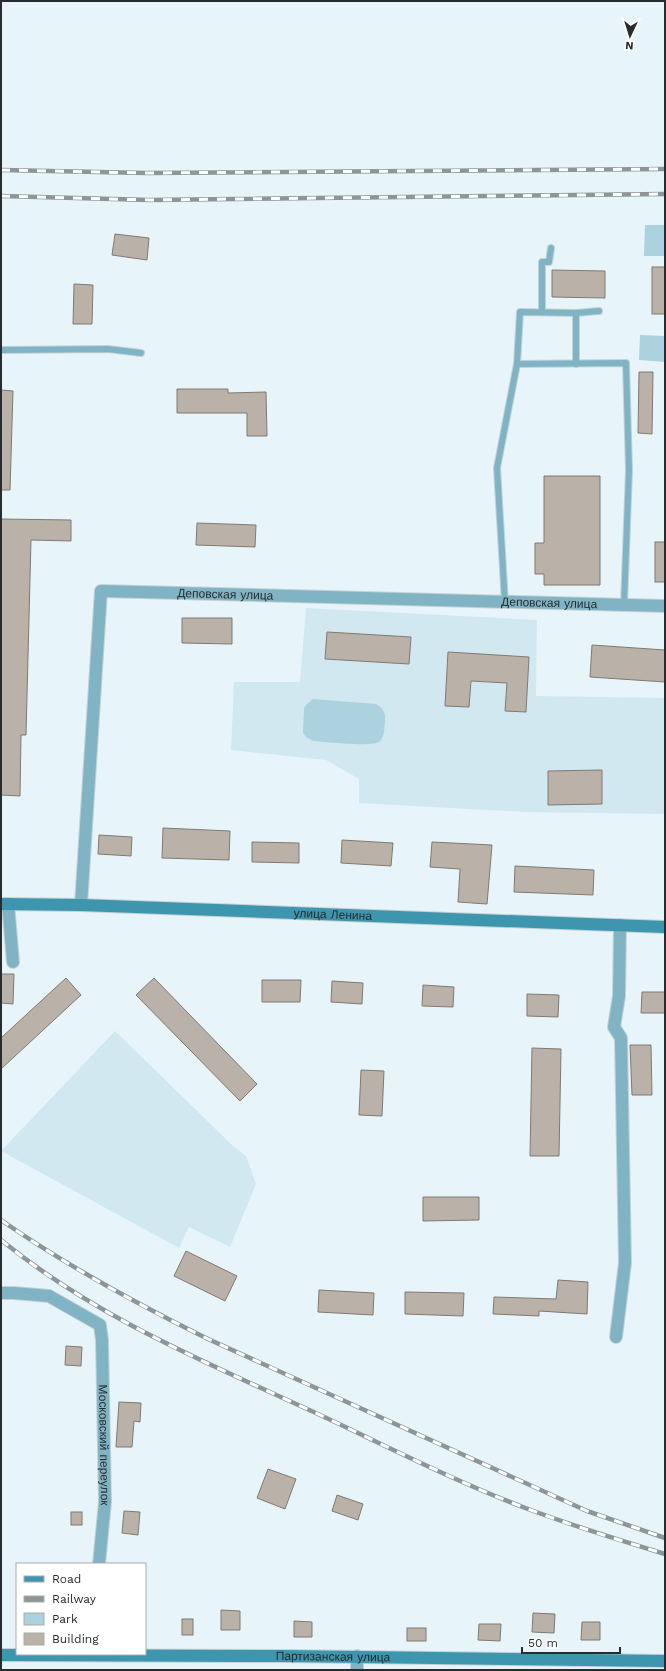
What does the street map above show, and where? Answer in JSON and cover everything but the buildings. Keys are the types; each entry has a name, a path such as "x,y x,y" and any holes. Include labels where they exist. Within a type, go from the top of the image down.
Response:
{"street":[{"name":"Деповская улица","path":"81,905 101,591 505,603 665,606"},
{"name":"улица Ленина","path":"4,904 81,905 665,928"},
{"path":"4,904 13,962"},
{"path":"616,1337 625,1263 621,1038 614,1026 619,996 620,926"},
{"name":"Московский переулок","path":"1,1293 49,1296 100,1325 102,1340 105,1502 99,1563"},
{"name":"Партизанская улица","path":"1,1655 357,1656 665,1661"},
{"path":"357,1656 357,1670"}],"lane":[{"path":"542,312 542,262 549,262 551,248"},
{"path":"505,603 497,468 517,364 520,312 576,313 599,311"},
{"path":"576,313 576,364"},
{"path":"1,350 108,349 141,353"},
{"path":"517,364 626,363 629,470 624,605"}],"shaded area":[{"path":"306,608 537,620 536,696 665,698 665,814 525,812 359,803 359,779 326,760 231,750 234,682 300,682"},
{"path":"115,1031 233,1146 246,1156 256,1184 230,1247 189,1227 179,1248 1,1151"}],"green space":[{"path":"645,225 665,225 665,256 644,256"},
{"path":"640,335 665,336 665,362 639,360"},
{"path":"313,699 376,704 382,709 385,716 384,730 381,740 379,742 367,744 347,744 313,741 306,737 303,733 304,708"}],"railway":[{"path":"1,170 147,173 665,169"},
{"path":"1,196 150,200 665,194"},
{"path":"1,1220 51,1253 103,1284 208,1339 587,1511 665,1538"},
{"path":"1,1240 36,1267 109,1313 147,1334 225,1372 499,1498 562,1521 665,1554"}]}
